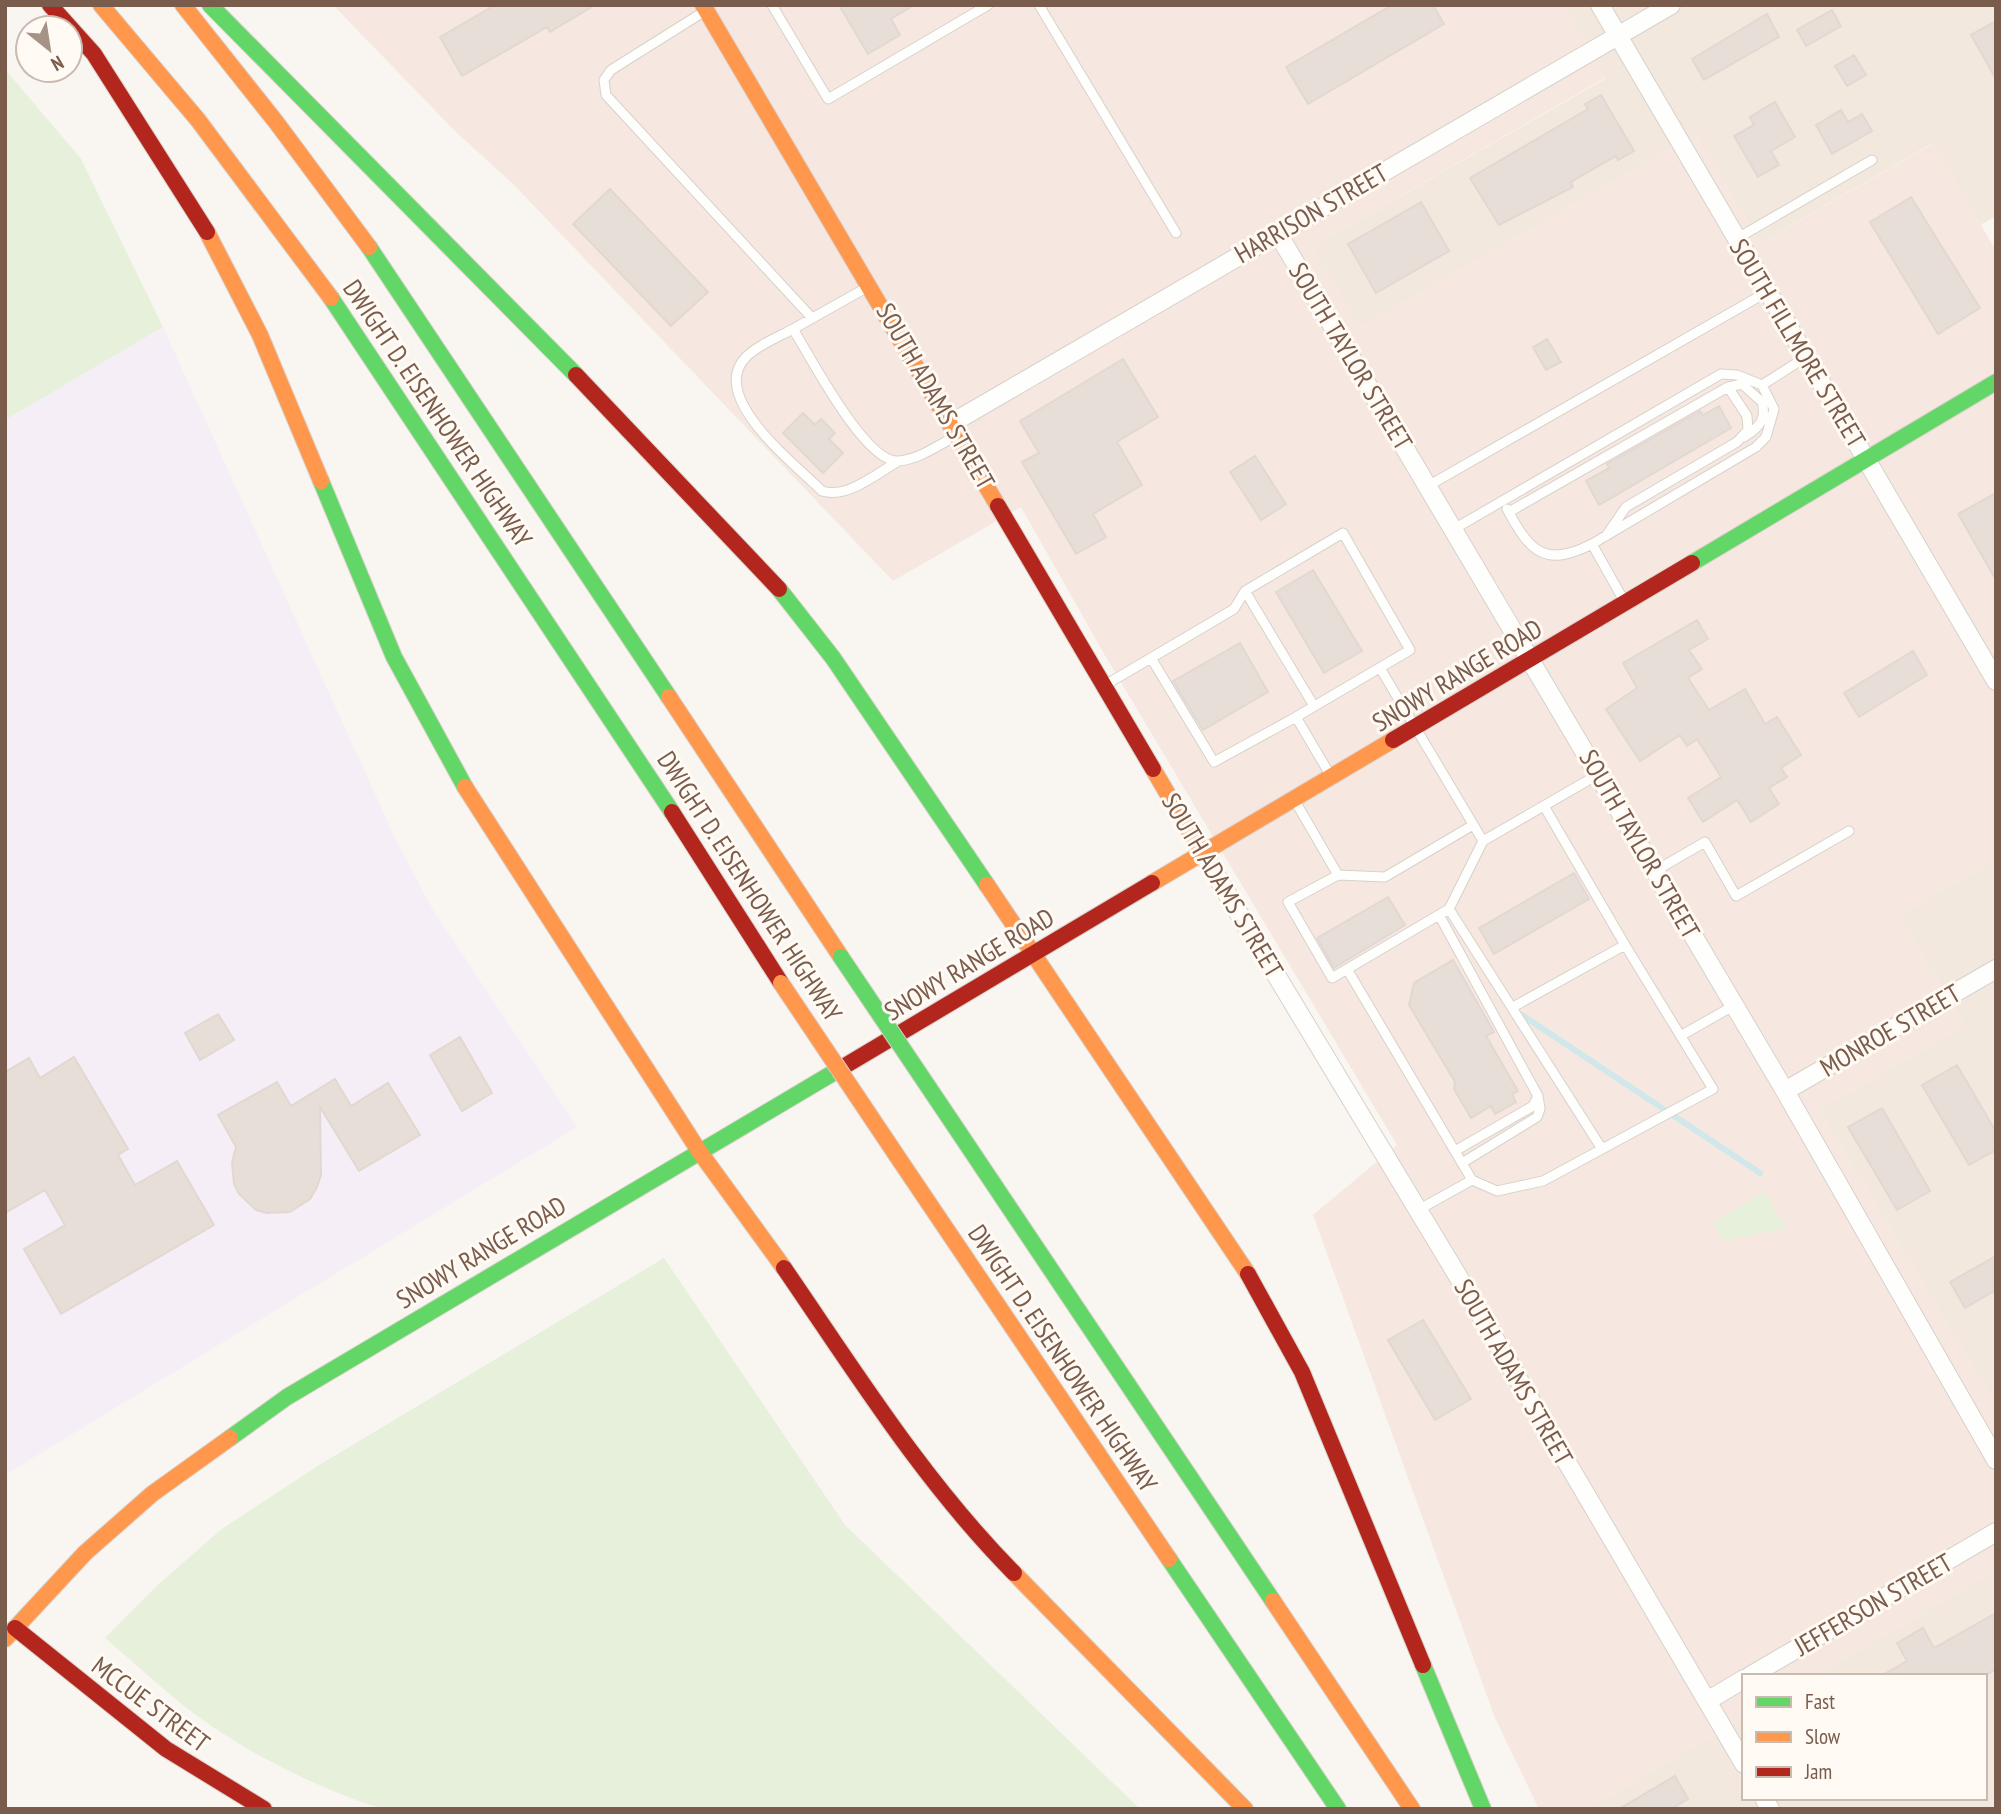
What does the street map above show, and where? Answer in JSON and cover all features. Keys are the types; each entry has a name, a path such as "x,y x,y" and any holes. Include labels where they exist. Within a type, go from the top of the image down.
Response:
{"main road":[{"path":"50,5 94,54 177,181 221,256 260,335 394,657 449,762 699,1151 777,1257 914,1459 982,1541 1245,1809"},
{"name":"DWIGHT D. EISENHOWER HIGHWAY","path":"102,5 233,161 358,336 649,772 781,983 1338,1809"},
{"name":"DWIGHT D. EISENHOWER HIGHWAY","path":"183,5 276,122 387,272 841,957 1412,1809"},
{"path":"210,5 547,345 773,581 833,658 1234,1249 1302,1372 1483,1809"},
{"name":"SOUTH ADAMS STREET","path":"708,7 1203,854"},
{"name":"SNOWY RANGE ROAD","path":"10,1633 85,1553 152,1494 220,1443 310,1383 1996,382"},
{"name":"MCCUE STREET","path":"10,1633 171,1753 228,1790 264,1809"}],"street":[{"name":"SOUTH FILLMORE STREET","path":"1600,5 1996,681"},
{"name":"HARRISON STREET","path":"955,429 1277,232 1671,5"},
{"name":"SOUTH TAYLOR STREET","path":"1277,232 1735,1005 1996,1460"},
{"name":"SOUTH ADAMS STREET","path":"1203,854 1418,1210 1742,1761"},
{"name":"MONROE STREET","path":"1785,1091 1996,969"},
{"name":"JEFFERSON STREET","path":"1753,1674 1996,1532"},
{"path":"1707,1701 1742,1680"}],"lane":[{"path":"772,5 828,99 988,5"},
{"path":"1039,5 1176,233"},
{"path":"708,7 611,70 604,80 606,95 812,318"},
{"path":"1736,239 1872,160"},
{"path":"871,286 743,360 736,379 736,395 746,412 822,491 831,494 845,491 897,462 922,454 955,429"},
{"path":"1428,486 1767,292"},
{"path":"793,329 858,432 882,457 897,462"},
{"path":"1762,385 1806,357"},
{"path":"1454,529 1721,374 1737,375 1762,385 1773,409 1766,437 1756,447 1569,556 1557,558 1539,551 1527,542 1503,501"},
{"path":"1509,512 1728,387 1742,384 1762,402 1764,410 1759,427 1626,507 1606,536"},
{"path":"1728,387 1747,416 1748,430 1737,442"},
{"path":"1105,685 1234,609 1245,591 1342,533 1410,650 1214,762 1151,658"},
{"path":"1592,544 1626,603"},
{"path":"1245,591 1314,706"},
{"path":"1380,668 1483,841"},
{"path":"1296,717 1332,778"},
{"path":"1474,825 1385,877 1338,874 1288,902 1332,978 1449,909 1483,841 1599,775"},
{"path":"1294,800 1338,874"},
{"path":"1347,969 1472,1181 1497,1191 1543,1181 1713,1088 1544,806"},
{"path":"1655,871 1705,842 1736,896 1849,831"},
{"path":"1449,909 1602,1149"},
{"path":"1439,915 1538,1096 1540,1109 1537,1116 1462,1163"},
{"path":"1513,1007 1625,945"},
{"path":"1682,1035 1735,1005"},
{"path":"1455,1151 1533,1106 1538,1096"},
{"path":"1418,1210 1472,1181"}],"shaded area":[{"path":"333,5 1564,5 1605,78 1312,247 1360,326 1696,133 1760,243 1934,143 1996,251 1996,860 1899,915 1965,1026 1819,1109 1996,1405 1996,1570 1818,1674 1742,1674 1742,1718 1587,1809 1539,1809 1495,1718 1313,1215 1397,1145 1107,659 1021,507 893,581 514,185 454,130"},
{"path":"1564,5 1996,5 1996,216 1980,225 1933,143 1760,243 1695,134 1360,327 1312,247 1605,79"},
{"path":"163,327 395,838 433,910 577,1127 5,1475 5,420"},
{"path":"1996,860 1996,1405 1819,1109 1965,1026 1899,915"},
{"path":"1996,1570 1996,1809 1587,1809 1742,1718 1742,1800 1987,1800 1987,1674 1818,1674"}],"green space":[{"path":"5,69 14,80 14,84 18,84 81,159 163,327 5,420"},
{"path":"1765,1192 1786,1228 1724,1241 1713,1222"},
{"path":"664,1258 845,1525 1140,1809 383,1809 311,1782 221,1733 188,1709 105,1638 161,1582 223,1528 321,1464"}],"building":[{"path":"495,5 595,5 550,32 547,27 462,76 440,37"},
{"path":"839,5 914,5 891,19 900,35 868,54"},
{"path":"1392,5 1433,5 1444,24 1308,104 1286,67"},
{"path":"1832,10 1841,26 1806,46 1797,30"},
{"path":"1767,14 1779,37 1704,80 1692,59"},
{"path":"1996,21 1996,79 1971,35"},
{"path":"1854,55 1866,75 1847,86 1835,66"},
{"path":"1601,95 1634,151 1618,160 1616,156 1571,182 1573,187 1499,225 1470,178 1588,109 1585,104"},
{"path":"1775,102 1795,137 1771,151 1779,165 1758,177 1734,136 1754,125 1750,117"},
{"path":"1841,110 1848,122 1862,114 1872,131 1832,154 1816,125"},
{"path":"610,189 708,292 671,326 573,224"},
{"path":"1911,197 1980,308 1938,334 1870,222"},
{"path":"1421,202 1449,251 1376,293 1348,244"},
{"path":"1547,339 1561,362 1546,370 1533,347"},
{"path":"1123,359 1158,417 1117,442 1142,485 1093,514 1106,537 1076,554 1022,462 1039,453 1020,421"},
{"path":"1719,406 1731,428 1599,505 1586,481 1609,468 1607,464 1700,411 1703,415"},
{"path":"803,413 815,425 821,419 835,433 829,439 843,453 823,473 783,433"},
{"path":"1255,456 1286,504 1261,520 1230,472"},
{"path":"1996,493 1996,580 1958,514"},
{"path":"1313,570 1362,651 1324,673 1276,592"},
{"path":"1697,620 1708,639 1689,650 1702,669 1688,678 1709,710 1745,689 1765,724 1777,717 1801,755 1781,768 1787,777 1769,788 1779,804 1751,822 1737,800 1703,822 1688,798 1721,777 1697,739 1687,746 1680,735 1640,761 1606,709 1637,688 1623,663"},
{"path":"1240,643 1268,692 1203,730 1173,681"},
{"path":"1913,651 1927,675 1859,717 1844,693"},
{"path":"1574,873 1589,899 1494,954 1479,928"},
{"path":"1388,897 1405,925 1334,968 1317,938"},
{"path":"1453,960 1494,1032 1486,1036 1518,1091 1512,1094 1516,1102 1495,1114 1491,1106 1471,1118 1454,1089 1455,1082 1409,1005 1414,983"},
{"path":"218,1014 234,1040 200,1060 185,1033"},
{"path":"460,1037 492,1093 462,1111 430,1055"},
{"path":"74,1057 128,1149 118,1155 135,1185 177,1161 214,1225 61,1314 24,1249 65,1225 45,1190 5,1213 5,1072 29,1058 40,1078"},
{"path":"1957,1065 1996,1132 1996,1150 1969,1165 1922,1085"},
{"path":"335,1079 351,1106 388,1083 420,1135 359,1171 320,1107 321,1175 310,1199 290,1212 267,1213 256,1210 239,1194 234,1184 232,1162 236,1147 218,1115 277,1082 291,1106"},
{"path":"1882,1108 1930,1191 1897,1210 1848,1127"},
{"path":"1996,1256 1996,1290 1965,1308 1950,1282"},
{"path":"1423,1320 1471,1399 1435,1420 1388,1340"},
{"path":"1996,1613 1996,1669 1987,1674 1884,1674 1907,1661 1897,1643 1923,1628 1934,1648"},
{"path":"1675,1776 1688,1799 1671,1809 1619,1809"}],"waterway":[{"path":"1522,1015 1760,1173"}],"traffic: fast":[{"path":"210,5 576,375"},
{"path":"369,247 669,697"},
{"path":"331,298 672,812"},
{"path":"1692,563 1996,382"},
{"path":"321,481 394,657 465,787"},
{"path":"779,589 833,658 987,885"},
{"path":"841,957 956,1128"},
{"path":"230,1438 287,1397 838,1070"},
{"path":"956,1128 1273,1601"},
{"path":"1169,1559 1338,1809"},
{"path":"1423,1665 1483,1809"}],"traffic: slow":[{"path":"101,5 198,120 331,298"},
{"path":"183,5 276,122 369,247"},
{"path":"703,5 998,506"},
{"path":"207,232 260,335 321,481"},
{"path":"669,697 841,957"},
{"path":"1152,883 1393,740"},
{"path":"1153,769 1203,854"},
{"path":"465,787 699,1151 784,1268"},
{"path":"987,885 1248,1274"},
{"path":"781,983 901,1162"},
{"path":"901,1162 1169,1559"},
{"path":"5,1639 85,1553 152,1494 230,1438"},
{"path":"1014,1573 1245,1809"},
{"path":"1273,1601 1412,1809"}],"traffic: jam":[{"path":"50,5 94,54 207,232"},
{"path":"576,375 779,589"},
{"path":"998,506 1153,769"},
{"path":"1393,740 1692,563"},
{"path":"672,812 781,983"},
{"path":"838,1070 1152,883"},
{"path":"784,1268 892,1426 950,1502 1014,1573"},
{"path":"1248,1274 1302,1372 1423,1665"},
{"path":"15,1628 166,1749 264,1809"}]}
